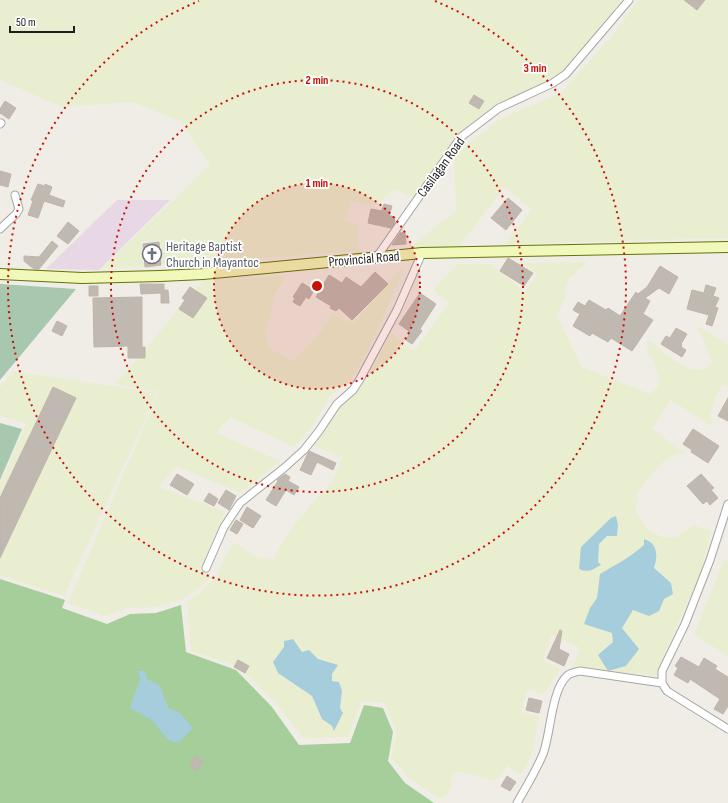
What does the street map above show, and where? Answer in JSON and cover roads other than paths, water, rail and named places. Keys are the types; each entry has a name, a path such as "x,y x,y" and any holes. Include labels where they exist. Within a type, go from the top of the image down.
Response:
{"main road":[{"name":"Provincial Road","path":"0,274 82,278 160,276 422,253 728,247"}],"street":[{"name":"Casilagan Road","path":"376,258 461,137 499,108 553,83 566,74 629,0"},
{"path":"0,229 16,214 19,209 15,195"},
{"path":"206,568 224,527 240,503 304,450 337,404 353,390 360,380 397,310 422,253"},
{"path":"728,504 710,560 685,624 662,671 662,683 667,691 728,729"},
{"path":"517,803 544,752 555,700 563,680 569,675 580,671 662,683"}],"water":[{"path":"616,516 618,525 617,536 607,536 599,544 598,562 601,565 585,571 579,569 581,547 611,518"},
{"path":"644,539 649,541 656,550 654,568 671,583 673,594 664,599 659,611 649,616 633,610 622,628 639,649 626,666 608,671 598,655 613,642 612,633 584,624 590,608 597,598 600,574 623,561 639,549 644,545"},
{"path":"293,639 302,652 309,650 318,659 338,665 332,674 332,681 339,682 342,691 340,708 343,713 334,731 332,726 322,719 312,696 278,673 273,662 284,647 284,641"},
{"path":"138,671 145,671 147,679 159,685 169,709 179,712 193,728 178,743 168,740 153,721 130,708 140,679"}],"place":[{"name":"Heritage Baptist Church in Mayantoc","path":"152,254"}]}
